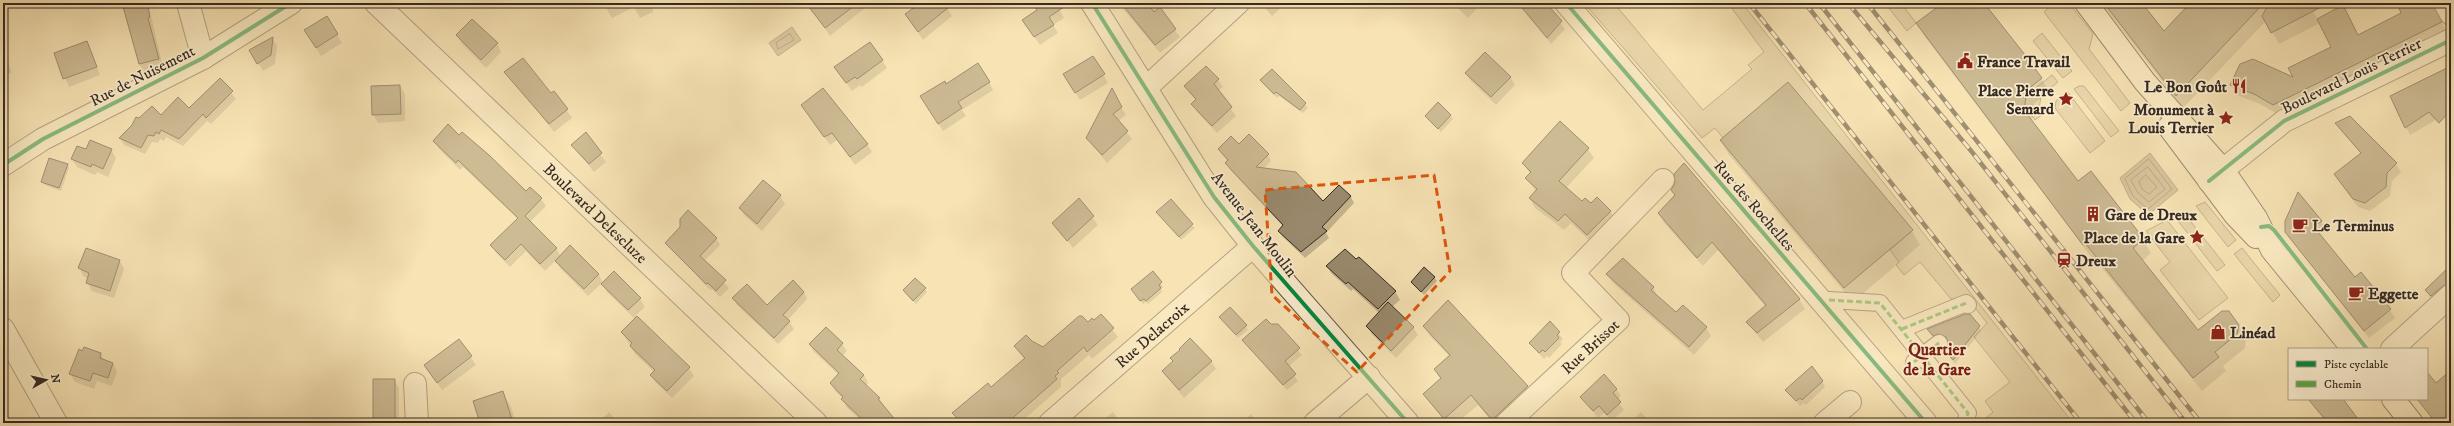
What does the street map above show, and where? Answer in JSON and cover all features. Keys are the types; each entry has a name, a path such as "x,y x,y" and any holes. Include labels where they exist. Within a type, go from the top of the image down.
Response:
{"street":[{"path":"188,3 203,58"},
{"name":"Rue de Nuisement","path":"3,166 44,139 203,58 291,3"},
{"name":"Boulevard Delescluze","path":"376,3 816,423"},
{"name":"Avenue Jean Moulin","path":"1092,3 1214,197 1253,246 1408,423"},
{"path":"1146,88 1238,3"},
{"name":"Rue des Rochelles","path":"1566,3 1926,423"},
{"path":"2076,3 2141,86 2216,176"},
{"path":"2086,3 2216,176 2244,225 2272,250 2352,348"},
{"path":"2445,3 2451,14"},
{"name":"Boulevard Louis Terrier","path":"2216,176 2284,121 2451,40"},
{"name":"Rue Brissot","path":"1507,423 1618,320 1573,273 1663,180"},
{"name":"Rue Delacroix","path":"1050,423 1253,246"},
{"path":"2393,348 2451,295"},
{"path":"1829,300 1880,303 1968,413 1965,423"},
{"path":"1902,330 1966,302 1968,305"},
{"path":"3,329 56,423"},
{"path":"1914,362 1939,343"},
{"path":"1315,423 1369,377"},
{"path":"415,384 417,423"},
{"path":"2394,400 2412,423"},
{"path":"1825,423 1850,402"}],"highlighted area":[{"path":"1434,175 1450,271 1357,372 1272,295 1265,190"}],"shaded area":[{"path":"1584,3 1614,3 1703,110 1752,69 1748,65 1764,52 1728,3 1742,3 2073,423 1980,423 1993,412 1985,401 2010,382 1974,337 1987,323 1965,295 1960,299 1951,299 1920,262 1904,275 1896,265 1899,262 1890,250 1913,230 1723,138 1715,128 1702,138"},
{"path":"1885,3 1901,3 1916,23 1907,31"},
{"path":"2053,3 2069,3 2093,34 2089,49 2130,103 2121,111 2044,12"},
{"path":"2042,33 2072,71 2063,78 2033,41"},
{"path":"2052,75 2058,82 2041,95 2039,110 2042,115 2035,120 2024,106 2023,98"},
{"path":"2079,86 2084,86 2119,131 2111,137 2074,89"},
{"path":"2067,91 2105,141 2090,153 2055,108 2056,101"},
{"path":"2205,202 2236,240 2228,247 2196,206"},
{"path":"2184,213 2225,265 2217,271 2175,217"},
{"path":"2167,220 2228,298 2199,320 2160,270 2170,262 2146,231"},
{"path":"2242,248 2280,295 2273,302 2234,254"}],"water":[{"path":"792,27 801,40 778,56 769,43"},
{"path":"2150,153 2178,190 2148,215 2130,199 2120,178"}],"building":[{"path":"122,3 147,3 150,17 148,18 159,59 139,64"},
{"path":"806,3 858,3 825,28"},
{"path":"920,3 954,3 918,32 905,14"},
{"path":"1032,3 1070,3 1049,17 1054,25 1034,37 1022,20 1037,10"},
{"path":"1121,3 1147,3 1154,12 1160,7 1176,29 1155,45"},
{"path":"1518,3 1546,3 1562,21 1547,38"},
{"name":"Gare de Dreux","path":"1943,3 1984,3 2022,51 2042,78 2027,90 2024,110 2078,181 2091,171 2144,239 2133,248 2198,330 2222,311 2229,311 2239,325 2237,334 2215,352 2219,357 2193,378 2085,243 2083,245 1916,23"},
{"path":"2104,3 2142,3 2164,31 2190,3 2264,3 2176,96"},
{"path":"2269,3 2329,3 2271,33 2262,16"},
{"path":"2397,3 2433,3 2442,22 2273,105 2254,94 2230,85 2240,64 2253,59 2293,77 2288,68 2331,47 2317,19 2343,5 2358,35 2401,13"},
{"path":"327,16 338,34 316,48 304,30"},
{"path":"472,19 498,43 481,60 456,35"},
{"path":"273,37 271,55 257,64 249,50"},
{"path":"87,41 97,67 63,79 54,53"},
{"path":"870,42 883,60 857,79 855,77 846,83 834,67"},
{"path":"1485,52 1511,77 1491,97 1465,73"},
{"path":"1093,56 1105,74 1075,93 1063,74"},
{"path":"523,58 551,93 554,91 568,109 549,124 504,72"},
{"path":"978,63 990,82 958,102 962,108 938,124 920,96 945,81 946,84"},
{"path":"1206,66 1219,79 1214,84 1232,107 1212,126 1191,104 1196,99 1184,86"},
{"path":"2451,66 2451,110 2439,123 2429,112 2405,128 2390,96"},
{"path":"1272,69 1306,103 1300,110 1276,92 1274,94 1260,80"},
{"path":"220,78 233,91 206,118 203,114 179,139 161,130 159,134 156,132 154,136 148,135 141,148 119,138 132,125 136,117 139,118 152,106 161,115 178,97 189,108"},
{"path":"1788,82 1913,230 1844,288 1720,140"},
{"path":"400,85 401,114 372,115 371,86"},
{"path":"823,88 868,144 850,157 832,133 824,137 801,105"},
{"path":"1112,88 1122,107 1113,114 1128,131 1102,155 1086,138"},
{"path":"1438,102 1451,115 1438,129 1425,116"},
{"path":"2350,116 2397,163 2387,173 2386,187 2365,203 2353,199 2334,174 2361,153 2335,123"},
{"path":"1560,121 1589,148 1559,181 1582,201 1585,198 1591,203 1597,197 1611,211 1587,235 1565,214 1558,221 1529,198 1537,189 1525,178 1531,172 1522,163"},
{"path":"448,124 459,135 462,132 489,155 526,191 530,187 542,198 525,216 557,248 540,264 521,244 505,260 490,245 518,218 458,160 456,163 433,141"},
{"path":"586,132 602,153 589,164 571,145"},
{"path":"1249,134 1269,154 1256,167 1296,172 1323,201 1339,185 1351,196 1322,227 1327,231 1301,252 1278,231 1283,225 1225,163 1228,160 1218,149 1231,136 1239,144"},
{"path":"90,140 112,149 103,169 92,164 91,167 71,159 77,146 86,149"},
{"path":"49,158 68,164 59,188 41,182"},
{"path":"1684,163 1800,299 1757,333 1746,322 1766,305 1712,242 1697,258 1658,213 1675,195 1671,190 1675,183 1674,174"},
{"path":"763,180 781,195 757,224 739,208"},
{"path":"2298,192 2322,221 2314,227 2355,277 2361,272 2391,309 2364,331 2285,232 2285,221"},
{"path":"1079,198 1094,216 1067,241 1052,223"},
{"path":"1171,199 1193,224 1179,237 1156,212"},
{"path":"688,210 717,238 700,256 726,280 716,291 708,283 706,284 665,243 680,227 680,219"},
{"path":"570,245 599,274 584,289 555,261"},
{"path":"86,248 120,260 110,291 86,283 89,273 78,268"},
{"path":"1345,249 1356,259 1359,257 1396,291 1378,309 1348,282 1346,284 1326,266"},
{"path":"1623,258 1654,287 1651,290 1676,312 1683,305 1707,327 1689,347 1606,274"},
{"path":"2451,265 2451,283 2443,286 2431,296 2425,290"},
{"path":"1424,267 1435,277 1421,292 1411,282"},
{"path":"614,271 641,298 628,310 601,284"},
{"path":"1153,271 1162,282 1159,285 1161,288 1146,301 1144,299 1140,301 1131,289"},
{"path":"915,278 926,288 913,301 903,290"},
{"path":"793,280 804,292 783,315 790,321 774,338 732,298 747,284 767,305"},
{"path":"1448,300 1528,386 1492,420 1471,395 1444,419 1423,394 1441,378 1434,369 1450,355 1423,326"},
{"path":"1388,302 1414,327 1391,351 1366,326"},
{"path":"1230,307 1247,325 1236,335 1219,317"},
{"path":"1101,314 1114,328 1087,352 1084,347 1057,371 1059,373 1055,376 1057,379 1007,423 962,423 952,413 988,383 991,387 1025,358 1014,346 1026,335 1032,341 1043,347 1079,316 1082,316 1088,322 1092,318 1094,320"},
{"path":"1965,314 1970,314 1980,326 1953,360 1945,351 1948,342 1946,337 1938,334 1933,336 1927,329"},
{"path":"637,316 690,367 667,391 650,375 655,370 630,346 632,343 621,332"},
{"path":"1266,319 1271,324 1278,324 1300,348 1285,361 1296,374 1283,385 1242,340"},
{"path":"1550,321 1560,332 1557,335 1559,338 1545,352 1543,350 1539,353 1529,343"},
{"path":"826,327 843,343 837,350 864,375 860,379 880,398 878,399 898,423 866,423 841,399 843,397 830,383 839,373 809,344"},
{"path":"1190,338 1212,361 1179,390 1162,371 1173,361 1170,358 1180,350 1179,349"},
{"path":"459,339 472,356 437,383 424,365"},
{"path":"84,347 101,353 100,358 113,363 108,378 93,373 90,381 69,374 79,349 82,351"},
{"path":"1812,366 1823,381 1802,400 1800,398 1796,401 1785,390"},
{"path":"2451,370 2451,423 2436,423 2418,400 2428,400 2428,373 2436,383"},
{"path":"1604,374 1617,389 1613,393 1621,402 1607,415 1599,406 1593,411 1580,397"},
{"path":"373,379 395,379 395,423 373,423"},
{"path":"503,391 513,423 480,423 473,401"},
{"path":"2309,400 2344,400 2361,423 2328,423"}],"railway":[{"path":"1749,3 2081,423"},
{"path":"1805,3 2136,423"},
{"path":"1819,3 2149,423"},
{"path":"1848,3 1972,152 2186,423"},
{"path":"1867,3 2201,423"}],"marked path":[{"path":"1829,300 1880,303 1968,413 1965,423"},
{"path":"1902,329 1966,303 1968,305"},
{"path":"1914,362 1939,343"}],"cycle path":[{"path":"3,165 43,139 203,58 291,3"},
{"path":"1092,3 1214,197 1253,246 1408,423"},
{"path":"1566,3 1926,423"},
{"path":"2209,181 2284,121 2451,40"},
{"path":"2261,227 2269,226 2274,230 2366,348"}],"place":[{"name":"France Travail","path":"1965,61"},
{"name":"Le Bon Goût","path":"2239,86"},
{"name":"Place Pierre Semard","path":"2066,99"},
{"name":"Monument à Louis Terrier","path":"2226,118"},
{"name":"Gare de Dreux","path":"2093,214"},
{"name":"Le Terminus","path":"2300,225"},
{"name":"Place de la Gare","path":"2197,237"},
{"name":"Dreux","path":"2064,260"},
{"name":"Eggette","path":"2356,293"},
{"name":"Linéad","path":"2218,332"}],"district":[{"name":"Quartier de la Gare","path":"1937,359"}]}
